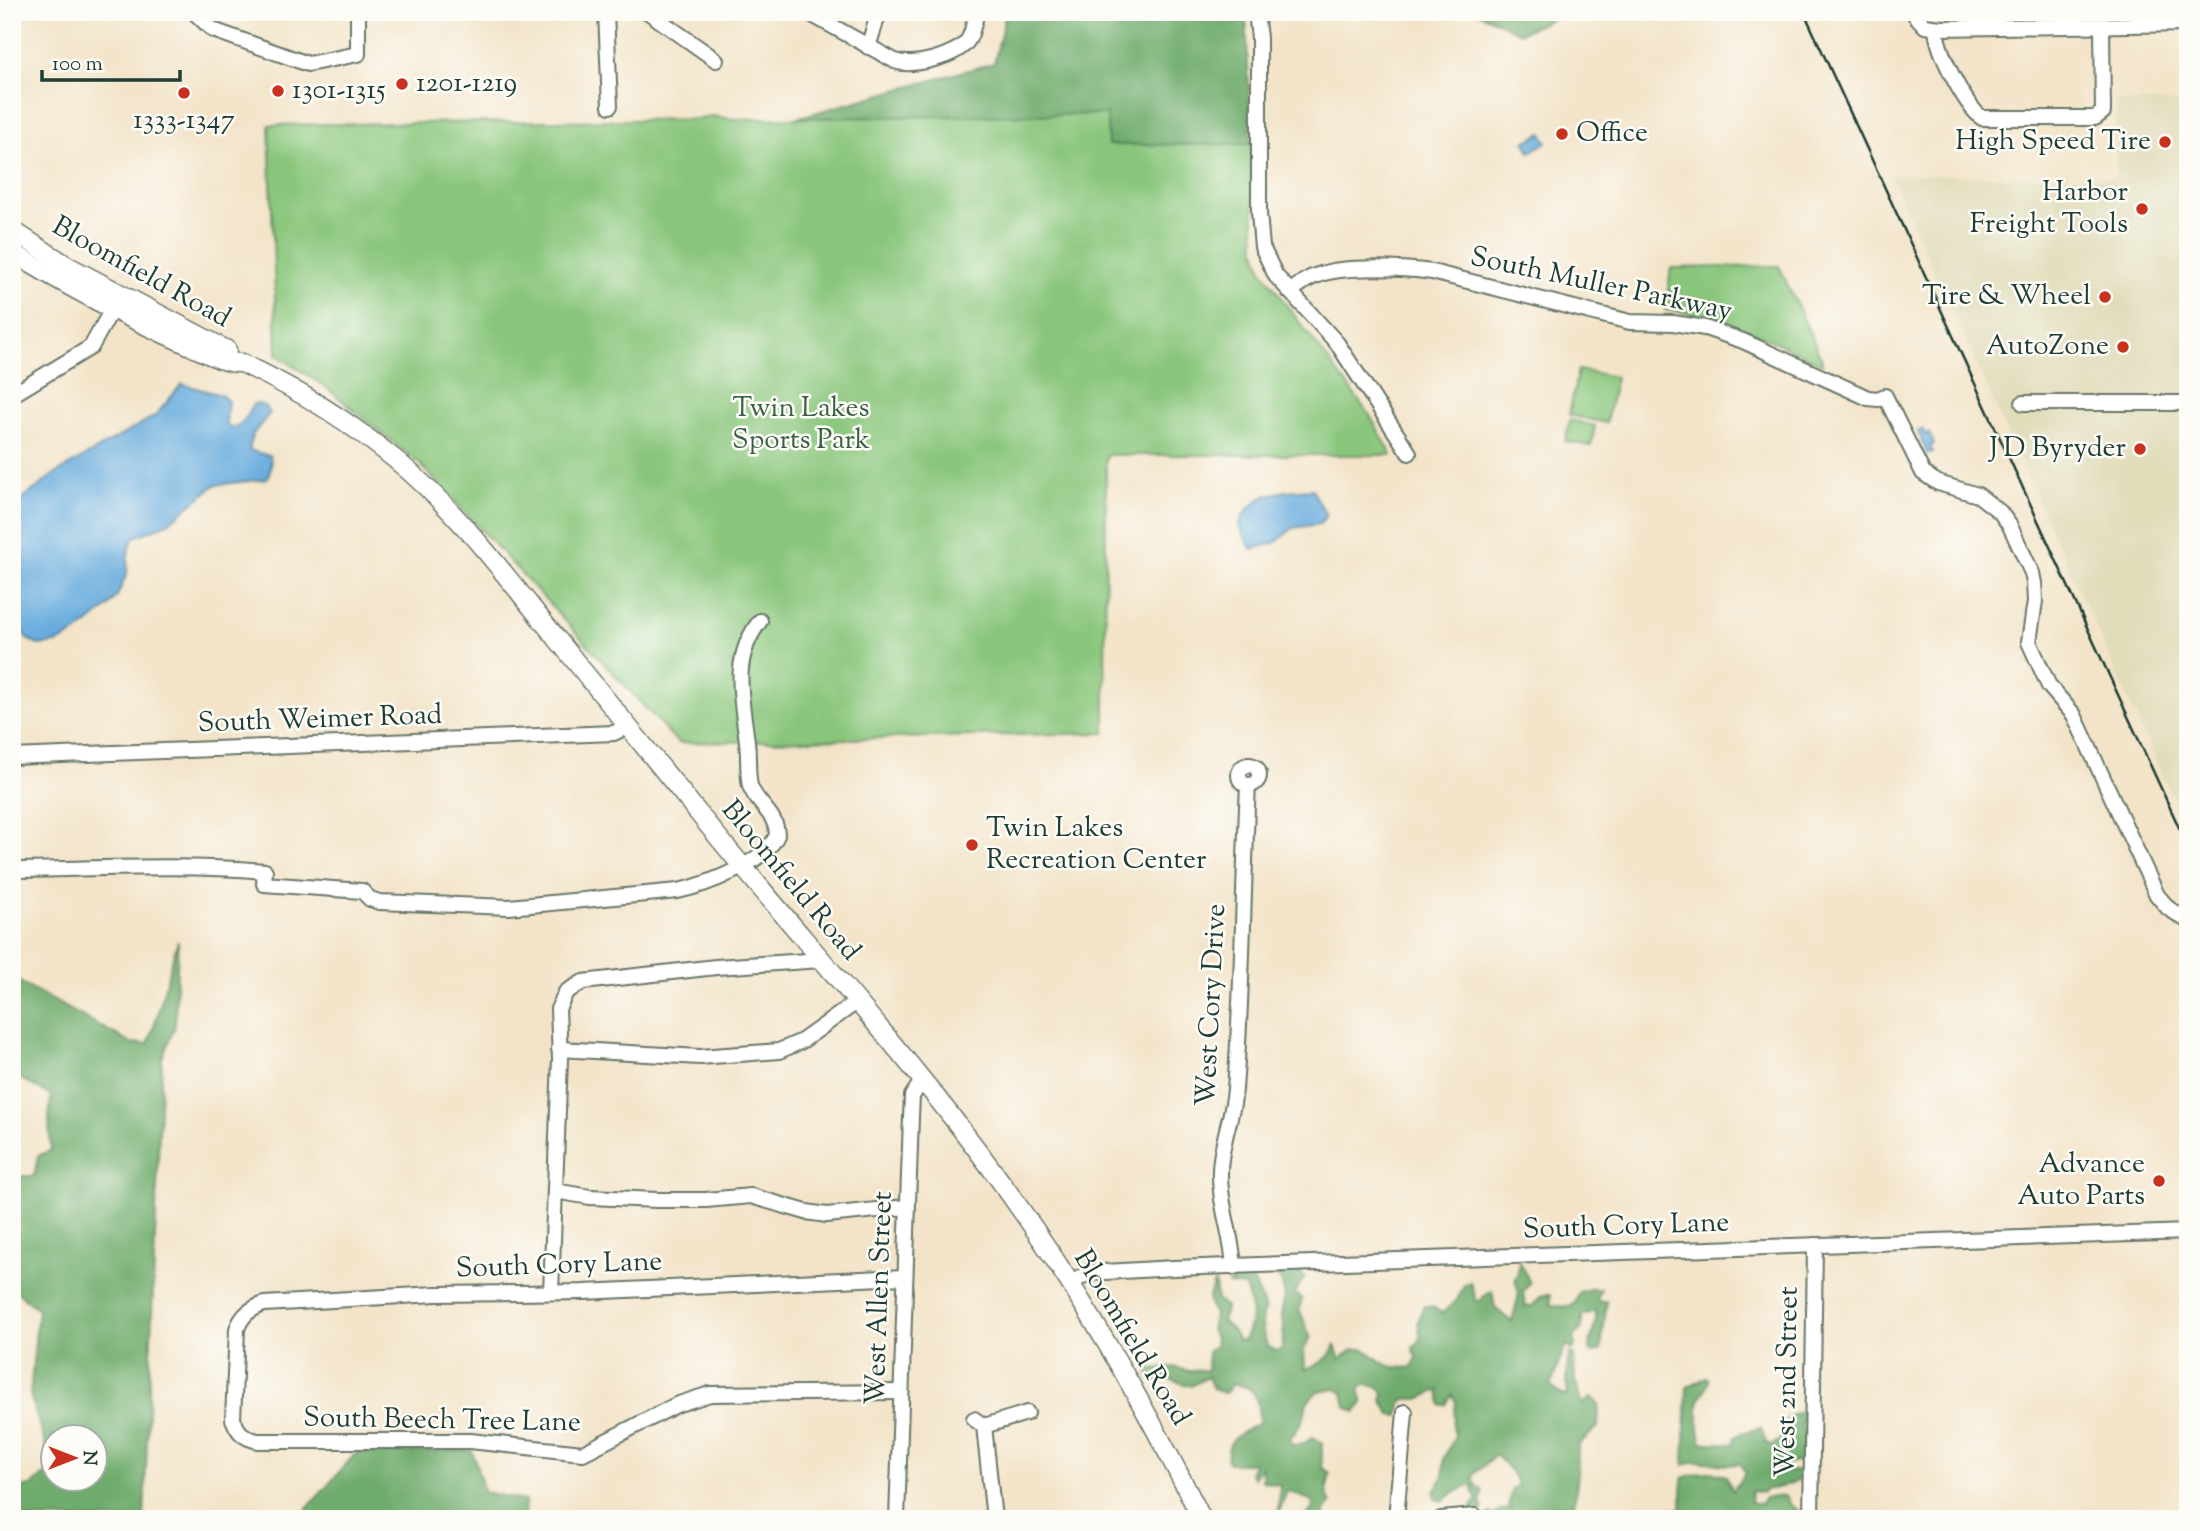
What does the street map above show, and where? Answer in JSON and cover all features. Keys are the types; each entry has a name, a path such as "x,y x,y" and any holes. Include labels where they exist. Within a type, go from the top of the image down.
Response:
{"main road":[{"name":"Bloomfield Road","path":"12,230 116,302"},
{"name":"Bloomfield Road","path":"12,251 52,276 237,355 242,363 295,390 374,443 418,480 471,534 741,865 858,1001 1022,1210 1153,1422 1202,1519"}],"street":[{"path":"194,12 213,30 309,64 358,54 358,12"},
{"path":"606,12 610,106"},
{"path":"648,12 716,60"},
{"path":"807,12 900,63 923,63 959,48 967,42 977,12"},
{"path":"868,47 879,12"},
{"path":"1256,12 1259,38 1259,236 1271,268 1337,343 1409,453"},
{"path":"1914,15 1925,26 1936,28 2188,24"},
{"path":"1936,28 1940,48 1972,110 1982,118 2095,118 2103,111 2102,27"},
{"name":"South Muller Parkway","path":"1290,292 1309,278 1329,271 1432,272 1630,322 1673,323 1705,328 1743,341 1868,398 1878,399 1885,396 1923,473 1938,483 1978,495 1994,506 2010,526 2034,583 2035,601 2029,642 2049,686 2074,715 2157,895 2168,908 2188,920"},
{"path":"12,395 91,347 116,302"},
{"path":"2023,403 2188,404"},
{"path":"12,870 179,866 231,868 265,871 264,884 362,891 370,899 379,902 509,907 696,887 765,852 777,835 773,818 758,802 750,786 740,685 745,645 760,621"},
{"name":"South Weimer Road","path":"12,757 614,733 628,726"},
{"name":"West Cory Drive","path":"1234,1267 1233,1242 1221,1193 1220,1175 1235,1089 1248,785"},
{"path":"551,1292 559,1004 566,992 583,982 716,967 822,960"},
{"path":"559,1049 700,1057 779,1051 802,1041 858,1001"},
{"name":"West Allen Street","path":"897,1519 912,1096 922,1082"},
{"path":"555,1191 590,1197 657,1200 751,1196 806,1212 827,1215 907,1207"},
{"name":"South Cory Lane","path":"1070,1284 1088,1273 2188,1232"},
{"name":"West 2nd Street","path":"1811,1519 1815,1245"},
{"name":"South Cory Lane","path":"233,1419 235,1338 239,1321 248,1311 271,1303 436,1294 551,1292 904,1277"},
{"name":"South Beech Tree Lane","path":"233,1419 244,1437 258,1441 470,1441 583,1453 676,1405 710,1394 901,1392"},
{"path":"1396,1519 1405,1412"},
{"path":"994,1519 979,1422 1027,1413"},
{"path":"1441,1519 1475,1516"}],"shaded area":[{"path":"2115,101 2188,103 2188,819 2182,818 1890,174 2116,178"}],"green space":[{"path":"1006,12 1246,12 1251,144 1108,145 1107,114 796,118 994,63"},
{"path":"1477,12 1568,12 1520,33"},
{"name":"Twin Lakes Sports Park","path":"1108,114 1108,145 1251,144 1255,247 1262,270 1369,414 1392,455 1106,455 1105,733 678,743 421,465 327,388 277,355 269,125 701,119 711,116 734,119"},
{"path":"1779,266 1822,364 1727,323 1665,310 1671,268"},
{"path":"1578,370 1616,377 1606,423 1569,415"},
{"path":"1570,420 1595,426 1591,446 1565,441"},
{"path":"178,941 175,1026 162,1058 144,1519 12,1519 12,1489 31,1486 38,1480 38,1492 108,1492 108,1422 38,1422 30,1395 38,1309 12,1288 12,1176 34,1176 38,1156 51,1150 51,1096 12,1074 12,978 131,1043 148,1044"},
{"path":"1519,1260 1530,1283 1523,1292 1525,1306 1532,1306 1544,1295 1550,1295 1551,1305 1566,1307 1574,1304 1579,1292 1589,1289 1601,1289 1598,1301 1607,1301 1601,1350 1593,1353 1590,1350 1596,1311 1582,1315 1582,1328 1573,1337 1575,1346 1572,1350 1567,1345 1550,1386 1562,1395 1567,1395 1570,1353 1574,1356 1575,1381 1583,1404 1592,1397 1599,1405 1598,1427 1578,1445 1574,1506 1599,1511 1681,1509 1683,1478 1705,1472 1726,1476 1733,1491 1745,1472 1739,1463 1725,1465 1698,1461 1684,1465 1687,1387 1706,1377 1709,1380 1698,1405 1702,1442 1733,1445 1735,1437 1741,1433 1761,1428 1766,1443 1771,1445 1780,1440 1787,1419 1804,1407 1806,1411 1801,1426 1807,1430 1806,1452 1802,1461 1775,1466 1785,1471 1802,1471 1804,1474 1799,1481 1778,1488 1766,1489 1762,1493 1751,1491 1750,1502 1761,1504 1764,1498 1785,1496 1790,1505 1803,1514 1803,1519 1763,1519 1758,1513 1744,1519 1484,1519 1489,1513 1495,1515 1500,1510 1511,1509 1508,1507 1512,1489 1518,1485 1511,1471 1496,1455 1475,1473 1473,1479 1477,1488 1483,1492 1480,1504 1483,1507 1480,1513 1472,1512 1471,1509 1477,1499 1472,1485 1454,1492 1443,1502 1435,1498 1434,1491 1444,1476 1444,1458 1455,1436 1453,1425 1456,1402 1452,1395 1446,1405 1441,1405 1439,1390 1419,1399 1405,1399 1401,1404 1399,1416 1391,1415 1382,1400 1384,1393 1380,1388 1367,1384 1359,1389 1363,1403 1356,1412 1346,1407 1343,1393 1336,1389 1318,1391 1307,1402 1304,1418 1290,1440 1292,1445 1304,1444 1312,1437 1322,1442 1322,1467 1330,1473 1326,1492 1331,1503 1325,1511 1325,1519 1301,1519 1312,1510 1313,1501 1287,1491 1278,1515 1280,1485 1262,1481 1262,1466 1254,1478 1250,1473 1254,1463 1228,1463 1227,1454 1232,1442 1241,1433 1259,1423 1257,1401 1252,1392 1248,1388 1233,1384 1225,1393 1213,1389 1208,1377 1191,1386 1166,1378 1157,1381 1149,1378 1149,1369 1173,1367 1190,1371 1207,1370 1208,1351 1216,1345 1211,1331 1214,1314 1209,1302 1215,1282 1217,1301 1226,1306 1222,1321 1232,1330 1238,1341 1244,1340 1251,1320 1250,1307 1245,1287 1228,1285 1236,1271 1250,1272 1265,1308 1262,1322 1266,1342 1268,1347 1277,1351 1282,1348 1284,1327 1281,1314 1285,1296 1281,1281 1275,1275 1279,1270 1300,1272 1305,1277 1294,1293 1302,1299 1299,1310 1311,1338 1304,1349 1305,1369 1323,1361 1335,1345 1340,1359 1354,1349 1365,1349 1386,1364 1404,1368 1412,1367 1417,1358 1413,1348 1421,1339 1418,1322 1424,1306 1433,1307 1442,1313 1457,1300 1464,1285 1470,1282 1476,1300 1480,1302 1492,1291 1495,1308 1512,1322 1519,1294 1515,1279"},
{"path":"472,1450 484,1492 525,1501 524,1519 298,1519 356,1453"}],"water":[{"path":"1542,133 1547,142 1530,152 1525,142"},
{"path":"182,384 221,395 228,401 226,423 229,428 242,423 253,404 267,408 270,413 253,434 249,450 270,456 271,467 267,479 215,485 168,523 133,538 128,554 127,574 117,596 108,607 76,633 57,643 38,645 27,639 12,616 12,507 53,475 156,415"},
{"path":"1923,429 1925,435 1929,433 1934,444 1930,446 1933,452 1927,454 1918,431"},
{"path":"1312,489 1326,515 1320,524 1293,528 1275,543 1251,549 1239,525 1252,505 1278,492"}],"railway":[{"path":"1804,12 2188,847"}],"place":[{"name":"1201-1219","path":"402,84"},
{"name":"1301-1315","path":"278,91"},
{"name":"1333-1347","path":"184,93"},
{"name":"Office","path":"1562,134"},
{"name":"High Speed Tire","path":"2165,142"},
{"name":"Harbor Freight Tools","path":"2142,209"},
{"name":"Tire & Wheel","path":"2105,297"},
{"name":"AutoZone","path":"2123,347"},
{"name":"J D Byryder","path":"2140,449"},
{"name":"Twin Lakes Recreation Center","path":"972,845"},
{"name":"Advance Auto Parts","path":"2159,1181"}]}
